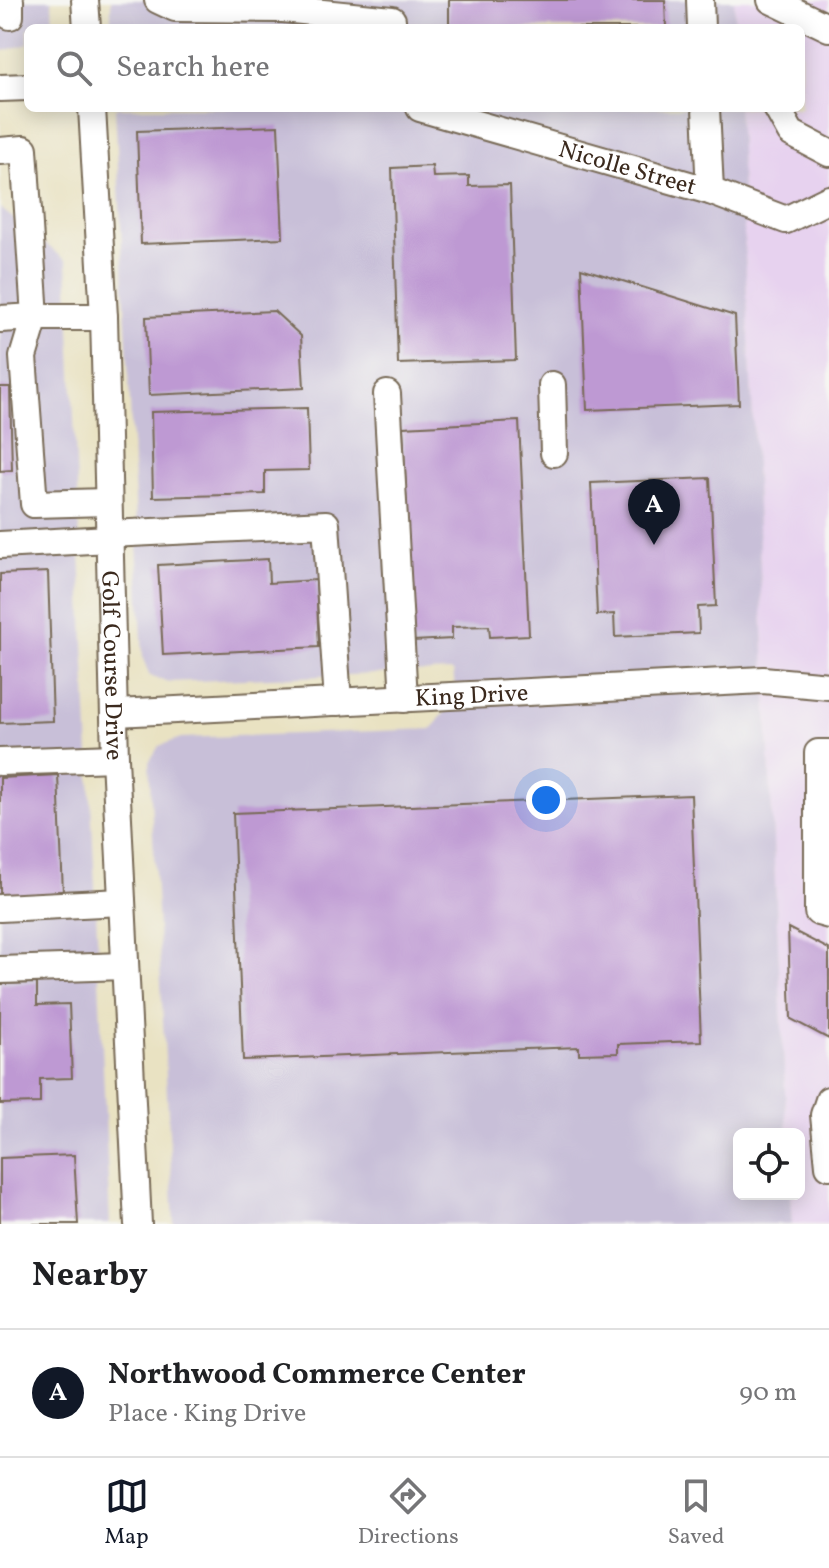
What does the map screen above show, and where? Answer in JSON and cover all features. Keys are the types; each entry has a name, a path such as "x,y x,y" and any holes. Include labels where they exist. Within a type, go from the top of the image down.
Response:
{"street":[{"path":"85,0 87,24"},
{"path":"158,0 175,8 283,9 392,16"},
{"path":"700,0 701,24"},
{"path":"772,24 771,0 829,28"},
{"path":"0,88 24,87"},
{"name":"Golf Course Drive","path":"92,112 104,317 115,758 138,1224"},
{"name":"Nicolle Street","path":"434,112 710,191 786,220 829,199"},
{"path":"706,112 710,191"},
{"path":"779,112 791,133 829,153"},
{"path":"0,151 24,149 35,317 23,357 34,504 107,502"},
{"path":"0,319 104,317"},
{"path":"552,385 554,453"},
{"path":"387,394 404,699"},
{"path":"0,545 326,524 338,702"},
{"name":"King Drive","path":"116,713 763,680 829,686"},
{"path":"829,753 818,753 817,777 818,912 829,915"},
{"path":"0,762 115,758"},
{"path":"0,908 122,902"},
{"path":"0,970 125,966"},
{"path":"829,1100 824,1115 829,1166"}],"shaded area":[{"path":"0,0 52,0 53,24 24,24 24,45 0,52"},
{"path":"111,0 734,0 735,24 111,24"},
{"path":"734,0 829,0 829,1224 792,1224 790,1200 805,1200 805,1128 787,1128 738,112 805,112 805,24 735,24"},
{"path":"115,112 738,112 787,1128 733,1128 733,1200 790,1200 792,1224 174,1224 149,762 159,746 181,738 432,729 456,697 453,671 168,682 150,676 143,659"},
{"path":"0,208 67,261 110,1224 0,1224"}],"building":[{"path":"449,0 665,0 666,24 449,24"},
{"path":"278,126 283,238 141,244 137,131"},
{"path":"432,166 433,177 469,176 469,186 510,185 516,360 398,364 392,168"},
{"path":"581,268 735,316 739,404 587,410"},
{"path":"274,311 301,336 304,388 149,395 146,317"},
{"path":"0,387 10,387 12,470 0,471"},
{"path":"307,408 309,470 265,471 265,494 153,497 151,412"},
{"path":"519,421 529,635 490,637 489,626 452,627 452,639 413,641 403,427"},
{"path":"710,478 716,606 698,607 699,633 615,637 614,614 597,615 591,483"},
{"path":"268,559 269,583 316,580 319,647 163,655 158,565"},
{"path":"48,572 53,721 0,723 0,574"},
{"path":"58,775 63,893 0,896 0,778"},
{"path":"691,795 701,1041 618,1044 618,1053 579,1054 579,1047 243,1060 233,813"},
{"path":"788,928 829,949 829,1039 791,1019"},
{"path":"37,983 37,1005 69,1004 72,1078 40,1079 40,1103 0,1104 0,984"},
{"path":"74,1155 78,1224 0,1224 0,1158"}],"place":[{"name":"Northwood Commerce Center","path":"654,545"}]}
